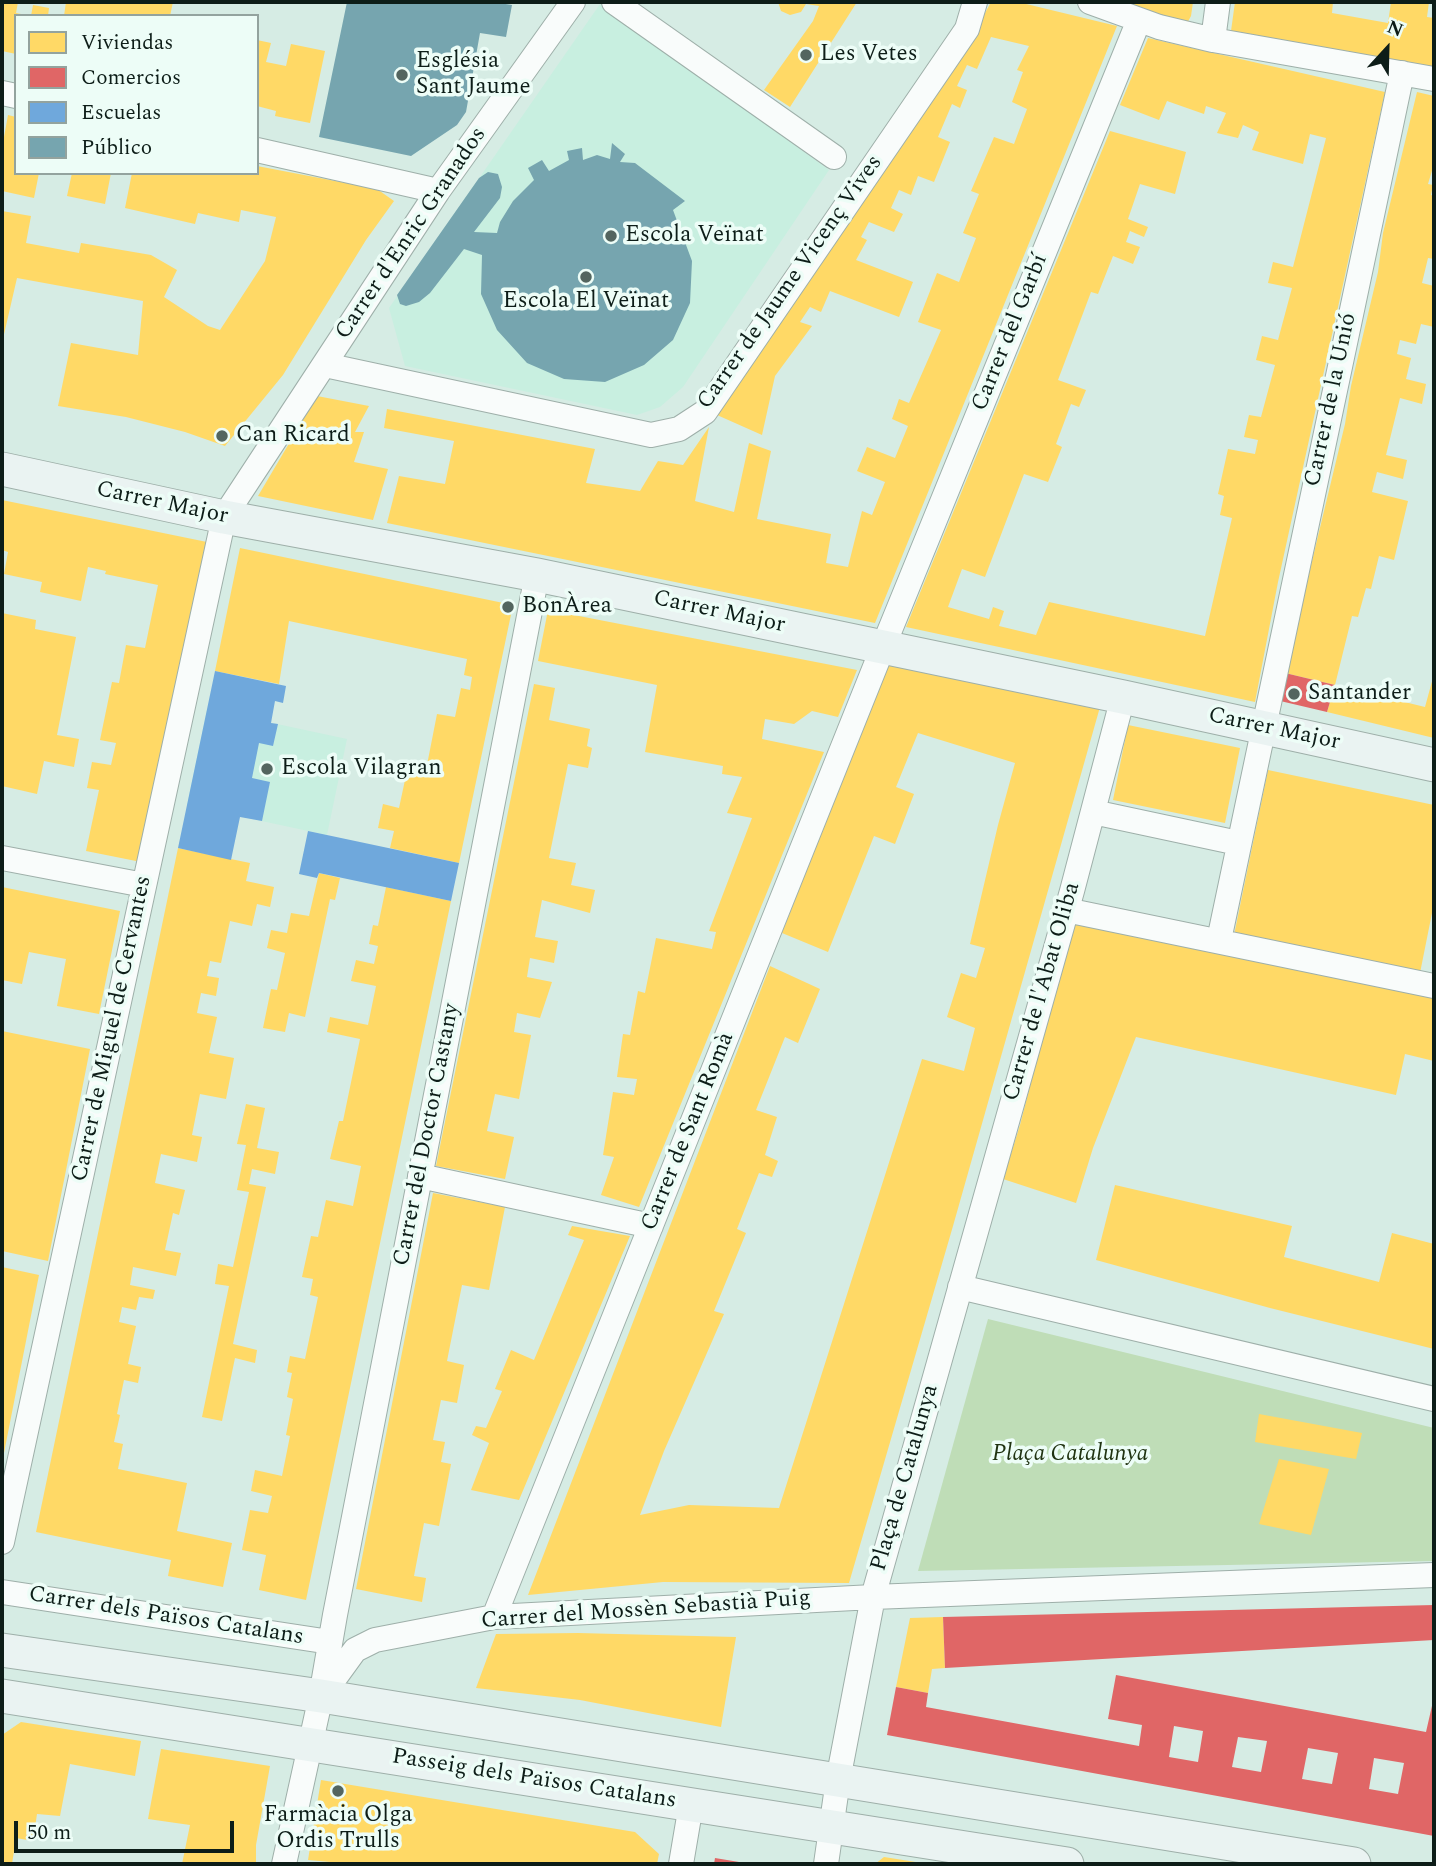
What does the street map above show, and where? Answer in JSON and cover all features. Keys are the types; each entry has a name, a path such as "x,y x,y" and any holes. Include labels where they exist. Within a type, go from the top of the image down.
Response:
{"main road":[{"name":"Carrer Major","path":"2,469 224,517 537,575 1123,696 1434,765"},
{"path":"2,1650 321,1696 1354,1864"},
{"name":"Passeig dels Països Catalans","path":"2,1696 1067,1864"}],"street":[{"name":"Carrer d'Enric Granados","path":"224,517 438,191 573,2"},
{"path":"614,2 834,156"},
{"name":"Carrer de Jaume Vicenç Vives","path":"325,365 651,435 678,429 705,412 967,30 975,2"},
{"path":"1090,2 1139,20 1213,40 1434,79"},
{"path":"1213,40 1218,2"},
{"name":"Carrer del Garbí","path":"884,647 1139,20"},
{"name":"Carrer de la Unió","path":"1219,940 1402,73"},
{"path":"259,150 438,191"},
{"name":"Carrer de Miguel de Cervantes","path":"2,1542 224,517"},
{"name":"Carrer del Doctor Castany","path":"284,1864 321,1696 537,575"},
{"name":"Carrer de Sant Romà","path":"494,1617 884,647"},
{"name":"Carrer de l'Abat Oliba","path":"960,1287 1123,696"},
{"path":"1093,812 1238,843"},
{"path":"2,858 144,885"},
{"path":"1066,910 1434,983"},
{"path":"420,1176 651,1226"},
{"path":"960,1287 1434,1399"},
{"name":"Plaça de Catalunya","path":"960,1287 873,1597 1434,1575"},
{"name":"Carrer dels Països Catalans","path":"2,1592 330,1642"},
{"path":"827,1864 838,1780 873,1597"},
{"name":"Carrer del Mossèn Sebastià Puig","path":"321,1696 355,1650 375,1640 494,1617 873,1597"},
{"path":"681,1864 691,1805"}],"shaded area":[{"name":"Escola Veïnat","path":"600,4 829,170 683,387 660,407 637,415 405,366 389,308"},
{"name":"Escola Vilagran","path":"207,709 347,739 327,835 187,805"}],"green space":[{"name":"Plaça Catalunya","path":"988,1319 1434,1428 1434,1561 918,1571"}],"building: Viviendas":[{"path":"2,2 18,2 16,13 21,14 14,14 14,54 2,51"},
{"path":"66,2 173,2 170,14 64,14"},
{"name":"Les Vetes","path":"778,2 857,2 790,107 764,90 813,21 819,6 806,4 801,12 790,15 781,11"},
{"path":"991,2 1018,2 1117,26 875,623 387,523 399,476 445,484 454,441 384,428 387,409 595,449 586,483 640,491 658,461 683,465 709,427 695,501 734,512 749,443 771,451 757,519 831,534 826,563 848,567 862,511 872,515 885,482 857,471 867,447 895,458 908,426 892,419 899,399 909,403 941,330 918,322 937,273 959,282 976,238 963,233 979,194 971,191 994,137 1014,144 1027,109 1012,102 1023,72 1017,70 1029,46 991,37 977,69 967,65 957,86 967,90 960,108 952,104 938,137 950,142 934,182 918,176 911,195 899,190 891,208 903,214 894,232 869,222 861,237 867,240 856,260 913,282 899,317 830,291 821,312 810,307 800,322 812,326 775,376 762,435 717,415 974,33"},
{"path":"1123,2 1193,2 1191,16 1185,27"},
{"path":"1235,2 1333,2 1332,13 1388,23 1391,2 1429,2 1427,17 1434,18 1434,71 1231,31"},
{"path":"33,5 49,8 48,14 31,14"},
{"path":"1148,38 1385,92 1278,582 1255,702 906,627 1110,131 1186,152 1175,194 1140,184 1128,219 1148,227 1144,237 1130,231 1126,242 1140,247 1133,264 1113,256 1098,294 1091,292 1058,380 1086,390 1079,407 1071,404 1056,444 1062,447 1048,482 1024,474 985,577 962,569 948,607 989,619 993,607 1004,611 999,626 1036,635 1049,602 1205,636 1232,518 1220,515 1224,496 1218,494 1228,449 1255,454 1258,440 1244,437 1249,415 1261,417 1275,365 1256,360 1262,336 1278,340 1292,288 1268,283 1273,262 1293,267 1326,138 1310,134 1303,164 1252,150 1259,132 1243,125 1238,138 1217,133 1226,113 1206,106 1204,114 1167,101 1159,120 1120,105"},
{"path":"259,40 271,43 266,62 286,66 291,44 325,51 310,123 275,116 276,111 259,107"},
{"path":"1417,92 1434,96 1434,164 1428,184 1433,185 1431,195 1434,196 1434,259 1428,258 1422,283 1434,286 1434,327 1421,324 1416,344 1400,340 1397,354 1411,358 1406,379 1426,384 1422,404 1400,398 1386,455 1407,460 1403,479 1377,472 1372,492 1408,501 1394,560 1379,556 1371,589 1366,588 1358,617 1352,616 1335,685 1285,673 1345,424 1351,386 1378,272 1383,233"},
{"path":"8,115 14,116 14,175 39,175 34,198 2,191 2,148"},
{"path":"259,166 377,189 394,201 366,240 283,375 225,446 185,432 126,417 58,406 71,343 138,355 143,301 17,278 2,343 2,211 31,216 26,243 79,253 81,243 151,255 177,270 164,297 208,326 220,330 265,261 276,217 241,210 239,222 198,213 195,224 125,208 132,175 259,175"},
{"path":"72,175 111,175 105,204 67,196"},
{"path":"317,396 369,406 355,432 364,432 354,462 388,469 373,520 258,496"},
{"path":"2,500 207,542 141,862 86,851 99,790 87,788 92,762 111,765 116,743 100,740 112,682 119,683 126,645 145,648 158,585 105,574 106,571 88,567 81,601 40,592 42,582 4,574 8,552 2,550"},
{"path":"240,548 513,605 459,863 390,848 394,831 378,828 383,804 399,808 408,766 426,770 437,714 455,717 461,688 470,690 472,677 464,675 467,659 289,621 279,684 215,671"},
{"path":"548,610 857,670 838,717 812,711 794,724 765,719 762,739 824,752 639,1207 601,1195 614,1157 603,1155 613,1092 634,1095 637,1079 617,1077 623,1034 630,1035 638,991 645,993 656,938 712,949 716,932 709,931 752,818 727,813 742,777 722,774 723,766 645,752 657,685 538,661"},
{"path":"2,613 36,620 35,629 76,637 57,735 79,739 74,767 44,761 37,794 2,786"},
{"path":"888,662 1100,707 849,1583 663,1582 528,1595 770,966 820,989 798,1043 785,1037 756,1110 777,1117 765,1155 778,1161 772,1177 759,1173 737,1229 746,1233 714,1311 724,1314 664,1451 640,1515 689,1505 779,1508 922,1059 964,1071 975,1028 947,1017 961,973 976,978 985,948 970,944 1015,763 918,733 896,787 914,794 895,844 874,836 828,952 782,933"},
{"path":"1434,674 1434,738 1327,712 1335,685 1425,707"},
{"path":"534,684 555,688 549,720 590,729 587,746 592,748 588,768 568,764 549,858 576,863 571,885 595,890 590,913 542,900 535,937 558,941 554,963 530,958 527,977 552,982 540,1018 517,1013 514,1032 531,1035 519,1099 495,1094 487,1131 514,1137 505,1179 436,1166"},
{"path":"1128,725 1240,748 1225,823 1113,800"},
{"path":"1268,770 1434,805 1434,903 1419,978 1233,940"},
{"path":"178,848 250,863 246,881 274,887 270,907 257,904 252,926 230,921 221,963 210,961 207,976 219,978 216,996 201,993 197,1013 217,1017 209,1053 234,1058 226,1099 200,1094 192,1135 202,1137 197,1162 161,1154 155,1183 185,1190 179,1215 173,1213 165,1250 181,1253 176,1276 133,1267 130,1285 155,1290 153,1299 139,1297 136,1310 122,1307 119,1322 136,1326 128,1364 141,1367 138,1383 124,1380 114,1442 123,1444 118,1469 187,1483 177,1531 232,1543 223,1587 168,1576 171,1560 36,1532"},
{"path":"319,873 340,878 335,900 330,899 305,1017 289,1013 285,1032 263,1028 271,989 277,990 285,953 267,948 271,930 287,933 291,913 309,916"},
{"path":"2,887 120,911 99,1014 57,1006 66,959 29,952 22,984 2,980"},
{"path":"386,887 451,901 306,1600 259,1590 266,1555 242,1550 250,1510 268,1513 272,1496 251,1491 255,1470 282,1476 290,1436 286,1435 293,1399 287,1397 292,1373 287,1372 290,1356 305,1359 318,1297 310,1295 313,1279 302,1277 311,1236 318,1237 326,1200 353,1206 361,1166 330,1159 339,1121 343,1121 360,1039 327,1032 330,1017 368,1025 376,986 351,981 356,960 374,964 378,946 369,944 373,925 378,926"},
{"path":"1072,921 1434,996 1434,1061 1405,1054 1396,1095 1136,1037 1093,1148 1076,1203 1003,1179 1020,1125"},
{"path":"2,1031 90,1049 48,1261 2,1251"},
{"path":"246,1104 265,1108 257,1148 279,1152 275,1174 252,1169 249,1184 266,1187 233,1344 257,1350 255,1363 235,1358 222,1421 202,1417 229,1286 215,1284 218,1264 233,1267 249,1192 237,1190 246,1145 237,1144"},
{"path":"1115,1185 1292,1226 1284,1257 1379,1282 1392,1233 1434,1244 1434,1349 1270,1308 1096,1260"},
{"path":"433,1193 505,1207 489,1290 462,1285 447,1361 464,1365 457,1403 441,1400 433,1440 445,1442 441,1462 451,1464 439,1526 424,1523 414,1576 426,1578 422,1602 356,1589"},
{"path":"572,1226 630,1236 519,1500 471,1490 489,1443 472,1435 476,1426 486,1428 502,1391 495,1389 511,1350 534,1360 584,1240 568,1235"},
{"path":"2,1267 39,1275 3,1458 2,1458"},
{"path":"1259,1414 1362,1433 1356,1459 1255,1442"},
{"path":"1279,1459 1329,1469 1311,1535 1259,1524"},
{"path":"943,1617 945,1668 932,1669 928,1693 896,1687 910,1618"},
{"path":"496,1634 736,1637 721,1727 580,1700 476,1688"},
{"path":"21,1722 141,1741 135,1776 70,1764 60,1816 37,1814 33,1841 16,1838 12,1864 2,1864 2,1735"},
{"path":"161,1749 270,1766 256,1845 256,1864 182,1864 190,1825 148,1819"},
{"path":"321,1780 635,1832 659,1854 657,1864 353,1864 308,1860"},
{"path":"884,1857 922,1863 922,1864 875,1864"}],"building: Comercios":[{"path":"1285,673 1335,685 1327,712 1276,700"},
{"path":"1434,1605 1434,1640 945,1668 943,1617"},
{"path":"1116,1675 1426,1732 1434,1697 1434,1836 887,1735 896,1687 928,1693 926,1707 1139,1746 1142,1725 1108,1719","holes":["1174,1726 1203,1731 1198,1762 1169,1757","1238,1737 1267,1741 1261,1772 1232,1767","1308,1748 1338,1753 1332,1784 1302,1779","1374,1758 1404,1763 1398,1794 1369,1789"]},
{"path":"715,1858 745,1863 745,1864 714,1864"}],"building: Escuelas":[{"path":"215,671 286,686 283,703 275,701 271,723 278,724 273,746 259,743 252,778 270,782 262,821 240,817 231,860 178,848"},
{"path":"308,831 459,863 451,901 319,873 317,878 299,874"}],"building: Público":[{"name":"Església Sant Jaume","path":"347,2 493,2 512,5 506,37 480,33 466,112 457,125 411,156 319,137"},
{"name":"Escola El Veïnat","path":"612,143 625,154 620,162 635,163 685,201 673,210 692,261 690,303 673,340 644,365 605,382 564,379 527,363 497,330 481,294 482,255 464,249 430,293 419,302 406,306 400,304 397,295 479,178 488,172 498,174 502,187 500,198 474,232 497,233 500,222 513,201 534,180 528,168 542,160 549,171 569,160 567,151 582,148 583,160 597,155 610,159"}],"place":[{"name":"Les Vetes","path":"806,55"},
{"name":"Església Sant Jaume","path":"402,75"},
{"name":"Escola Veïnat","path":"611,236"},
{"name":"Escola El Veïnat","path":"586,277"},
{"name":"Can Ricard","path":"222,436"},
{"name":"BonÀrea","path":"508,607"},
{"name":"Santander","path":"1294,694"},
{"name":"Escola Vilagran","path":"267,769"},
{"name":"Farmàcia Olga Ordis Trulls","path":"338,1791"}]}
